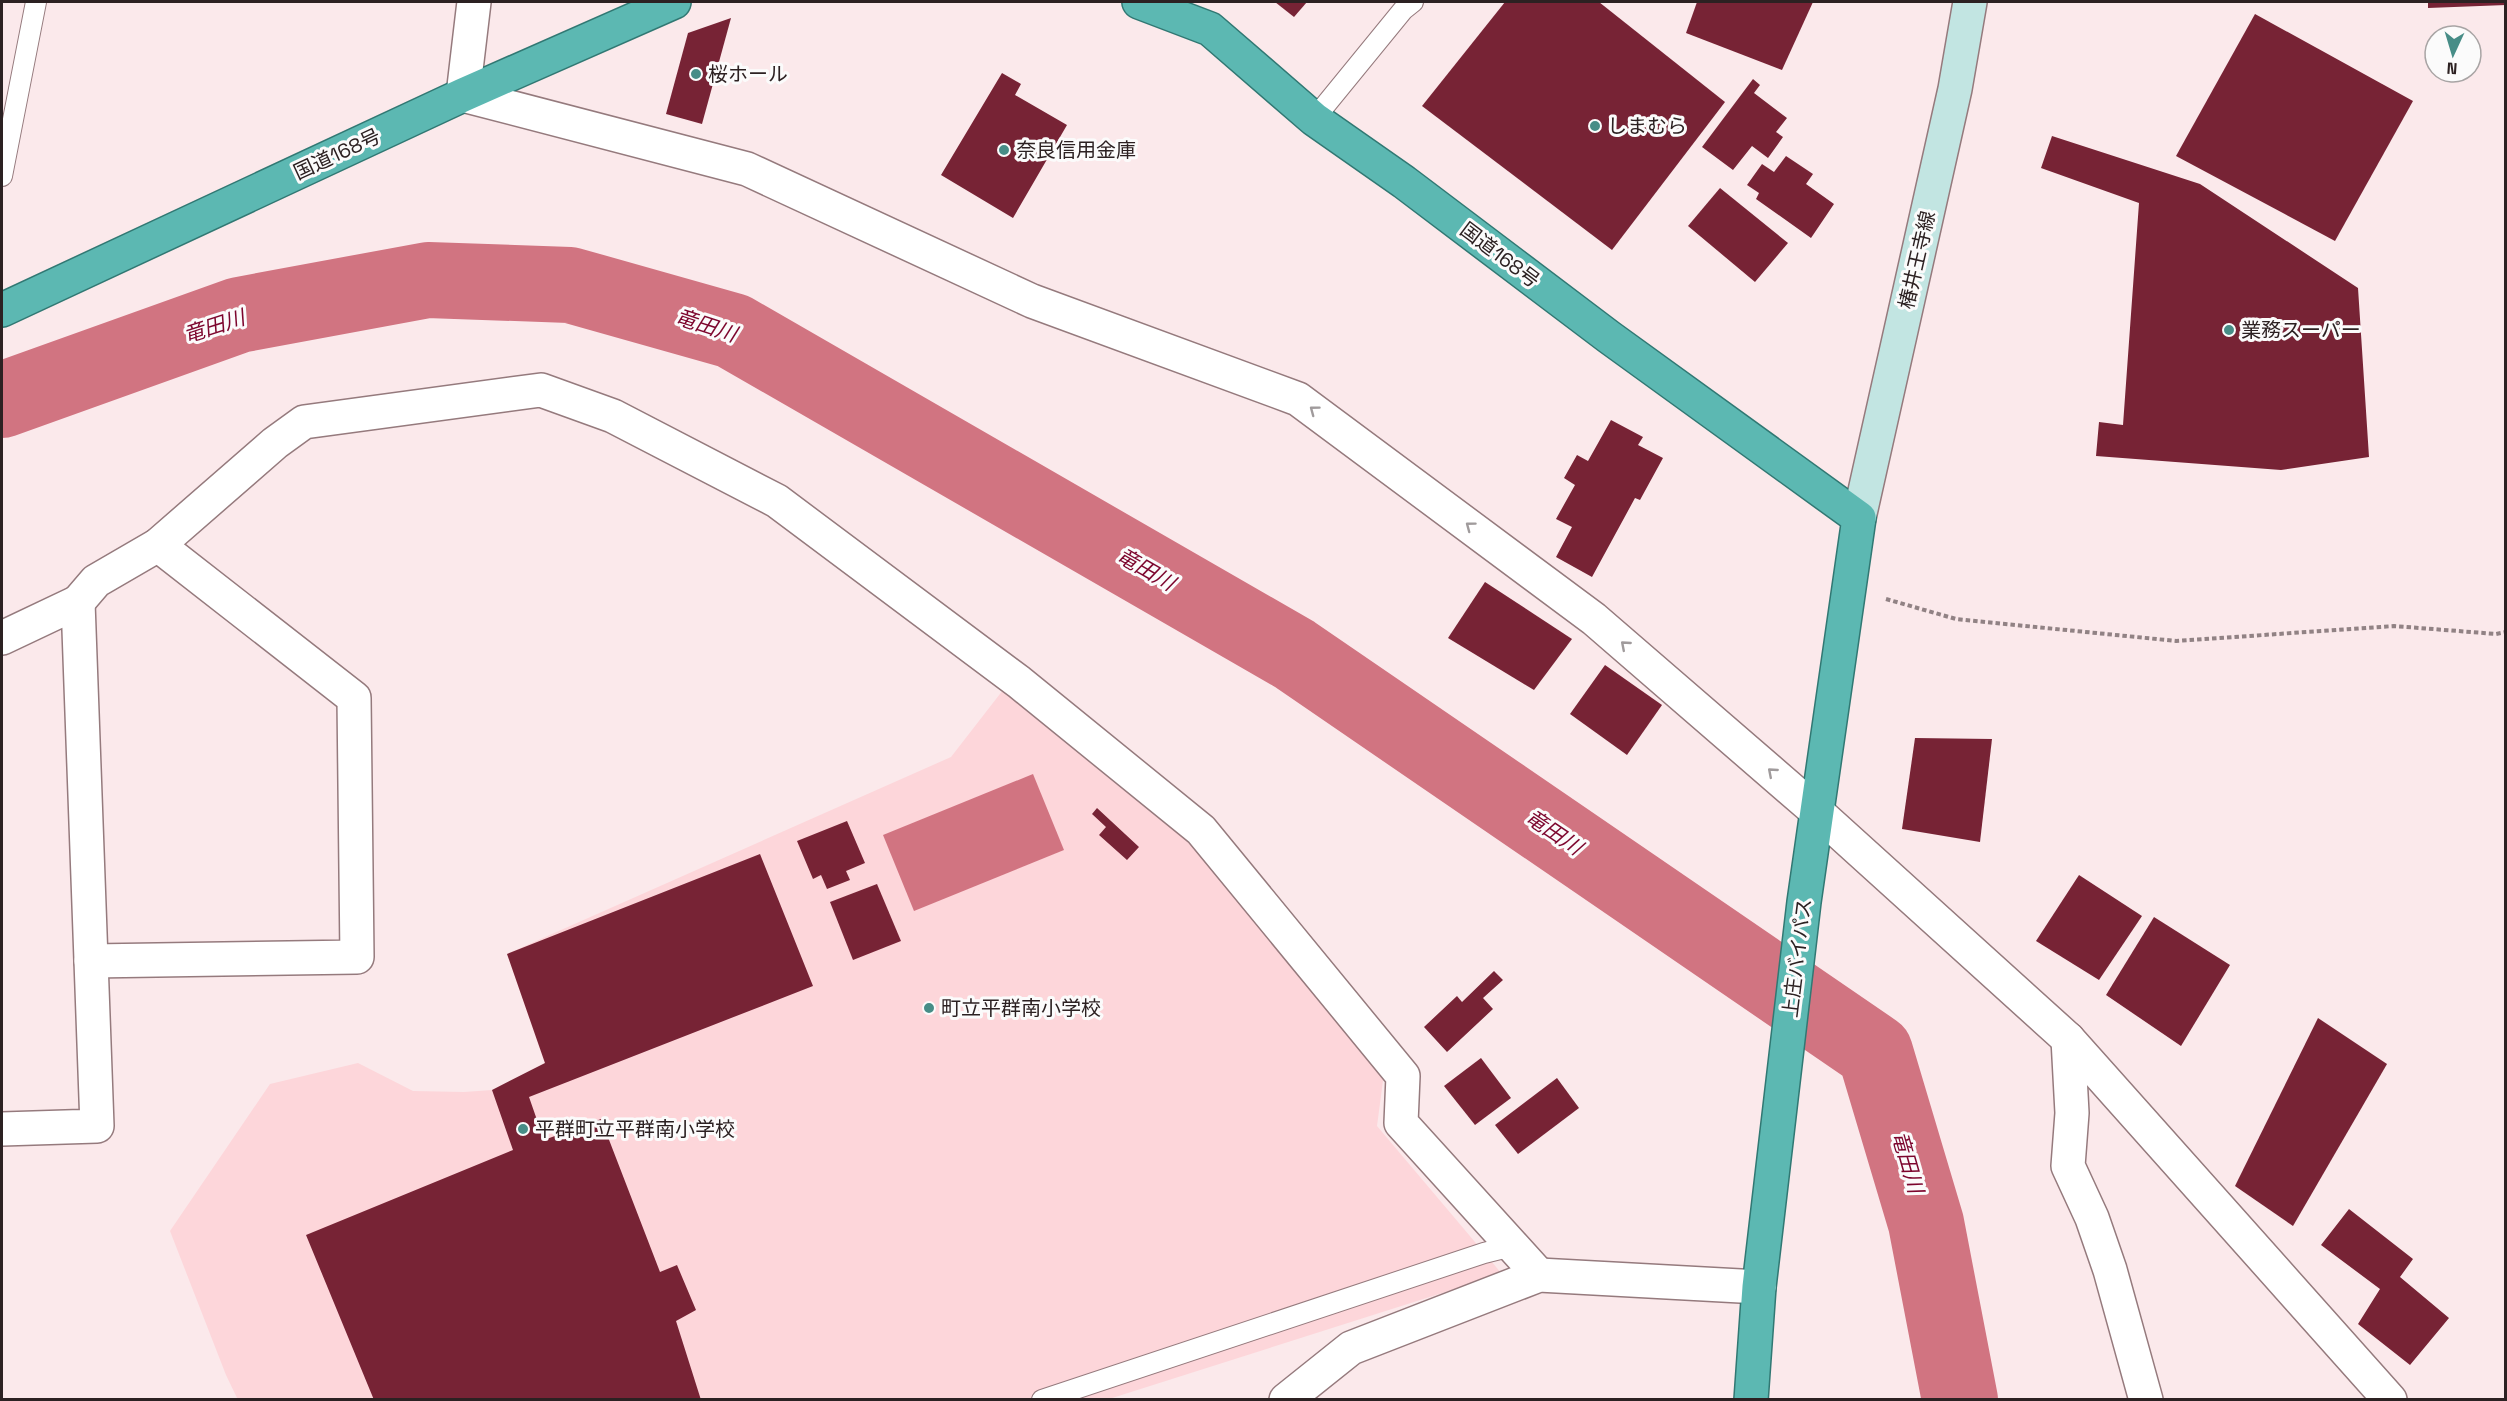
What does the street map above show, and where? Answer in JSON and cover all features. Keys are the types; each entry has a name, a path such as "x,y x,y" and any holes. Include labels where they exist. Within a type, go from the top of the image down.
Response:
{"highway":[{"name":"国道168号","path":"2,310 463,95 674,2"},
{"name":"国道168号","path":"1138,2 1210,29 1314,118 1404,182 1609,337 1859,518"},
{"name":"上庄バイパス","path":"1751,1400 1759,1287 1804,902 1859,518"}],"main road":[{"name":"椿井王寺線","path":"1859,518 1955,89 1970,2"}],"street":[{"path":"474,2 463,95 747,169 1032,301 1298,399 1594,619 1816,811 2068,1038 2390,1400"},
{"path":"2,639 78,602 96,581 158,545 275,443 304,422 541,390 613,416 766,495 889,582 1020,682 1202,830 1403,1076 1401,1123 1539,1275"},
{"path":"91,961 357,957 354,698 158,545"},
{"path":"2,1129 97,1126 78,602"},
{"path":"2068,1038 2072,1113 2067,1166 2092,1218 2106,1259 2146,1400"},
{"path":"1286,1400 1351,1348 1539,1275 1759,1287"}],"lane":[{"path":"2,176 36,2"},
{"path":"1314,118 1403,10 1413,2"},
{"path":"1042,1400 1512,1246"}],"path":[{"path":"1848,588 1956,619 2176,641 2394,626 2496,634 2505,632"}],"shaded area":[{"name":"町立平群南小学校","path":"1003,690 1196,843 1384,1073 1377,1126 1502,1274 1109,1399 238,1400 226,1375 170,1231 270,1084 358,1063 413,1091 492,1090 545,1064 507,954 951,757"},
{"path":"1033,774 1064,850 914,911 883,835"}],"building":[{"path":"1275,2 1307,2 1294,17"},
{"path":"1505,2 1599,2 1725,102 1612,250 1422,106"},
{"path":"1697,2 1813,2 1782,70 1686,33"},
{"path":"2428,2 2506,2 2506,5 2428,8"},
{"path":"2255,14 2413,101 2335,241 2176,156"},
{"name":"桜ホール","path":"731,18 702,124 666,114 688,33"},
{"name":"奈良信用金庫","path":"1002,73 1021,84 1015,95 1067,125 1013,218 941,175"},
{"path":"1753,79 1760,85 1754,93 1787,118 1776,132 1783,137 1768,158 1752,146 1733,170 1702,147"},
{"path":"2052,136 2200,184 2358,288 2369,457 2281,470 2096,456 2099,422 2123,425 2139,203 2041,168"},
{"path":"1786,156 1813,174 1806,184 1834,204 1811,238 1756,199 1759,193 1747,185 1762,164 1774,172"},
{"path":"1720,188 1788,243 1755,282 1688,226"},
{"path":"1611,420 1643,437 1638,445 1663,458 1640,500 1635,498 1592,577 1556,557 1572,527 1556,519 1575,485 1564,478 1577,455 1588,461"},
{"path":"1485,582 1572,639 1534,690 1448,638"},
{"path":"1605,665 1662,705 1627,755 1570,714"},
{"path":"1915,738 1992,739 1980,842 1902,829"},
{"path":"1097,808 1139,847 1127,860 1099,835 1106,827 1092,814"},
{"path":"847,821 865,863 846,871 850,880 827,889 821,875 813,879 797,841"},
{"name":"平群町立平群南小学校","path":"760,854 813,986 529,1097 544,1140 601,1119 660,1272 677,1265 696,1310 676,1321 701,1400 374,1400 306,1235 513,1150 492,1090 545,1063 507,954"},
{"path":"2079,875 2142,916 2099,980 2036,941"},
{"path":"877,884 901,941 853,960 830,902"},
{"path":"2154,917 2230,965 2181,1046 2106,995"},
{"path":"1494,971 1503,980 1483,998 1493,1009 1447,1052 1424,1027 1457,996 1462,1002"},
{"path":"2318,1018 2387,1064 2293,1226 2235,1186"},
{"path":"1481,1058 1511,1098 1475,1125 1444,1086"},
{"path":"1557,1078 1579,1108 1518,1154 1495,1125"},
{"path":"2349,1209 2413,1259 2400,1277 2449,1318 2410,1365 2358,1324 2380,1289 2321,1245"}],"waterway":[{"name":"竜田川","path":"2,400 239,315 428,280 570,285 733,331 1294,654 1875,1052 1926,1223 1960,1400"}],"place":[{"name":"桜ホール","path":"696,74"},
{"name":"しまむら","path":"1595,126"},
{"name":"奈良信用金庫","path":"1004,150"},
{"name":"業務スーパー","path":"2229,330"},
{"name":"町立平群南小学校","path":"929,1008"},
{"name":"平群町立平群南小学校","path":"523,1129"}]}
